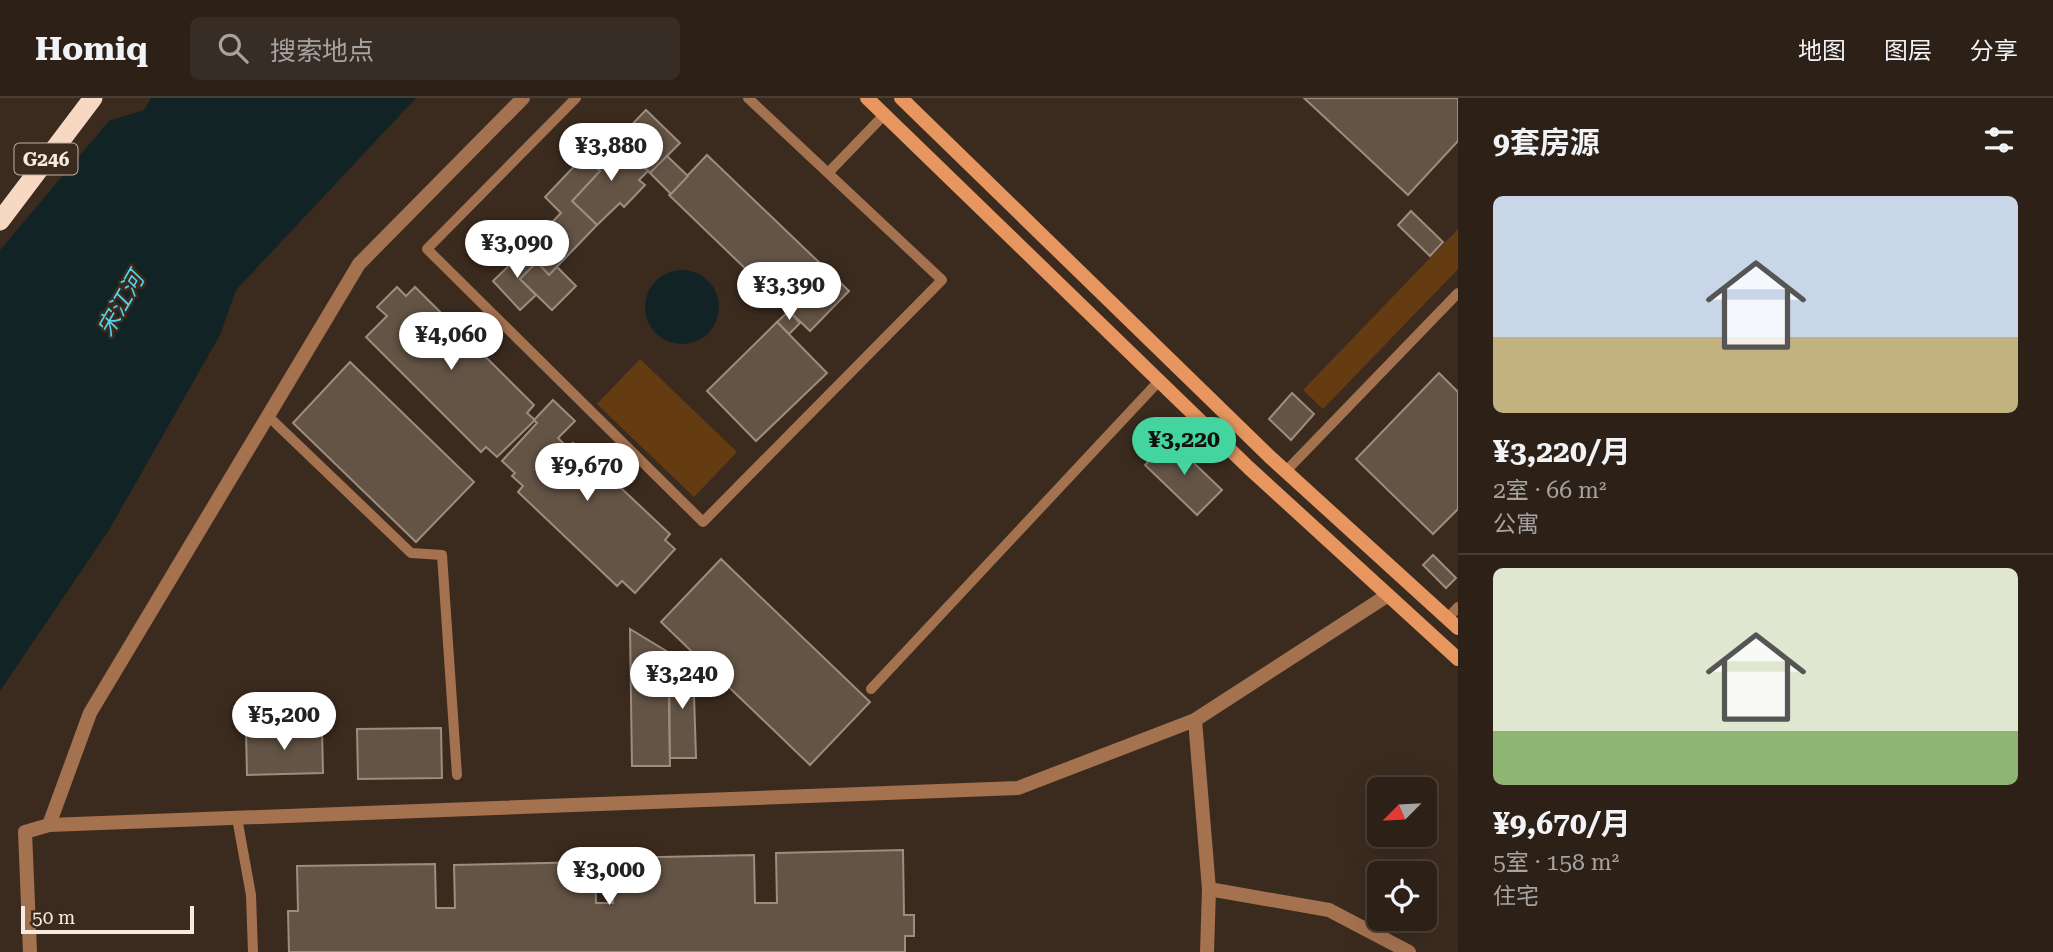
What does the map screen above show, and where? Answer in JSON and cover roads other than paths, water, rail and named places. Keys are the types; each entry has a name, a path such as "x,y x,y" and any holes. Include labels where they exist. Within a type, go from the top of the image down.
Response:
{"highway":[{"name":"G246","path":"0,221 93,98"}],"main road":[{"path":"867,98 1249,468 1458,659"},
{"path":"901,98 1286,471 1453,623"}],"street":[{"path":"49,825 90,713 359,264 523,98"},
{"path":"30,952 25,832 49,825 1018,788 1195,720 1388,595"},
{"path":"1195,720 1209,889 1206,952"},
{"path":"1209,889 1329,910 1409,952"}],"lane":[{"path":"576,98 426,249 703,522 942,280 748,98"},
{"path":"829,172 884,115"},
{"path":"1286,471 1458,293"},
{"path":"871,689 1158,381"},
{"path":"268,416 411,554 442,555 457,775"},
{"path":"1453,623 1458,607"},
{"path":"237,818 251,895 253,952"}],"water":[{"name":"宋江河","path":"151,98 416,98 236,290 220,335 109,530 0,691 0,250 109,121 144,110"},
{"path":"675,270 689,270 703,276 713,286 719,307 713,328 703,338 689,344 675,344 661,338 651,328 645,314 645,300 651,286 661,276"}]}
